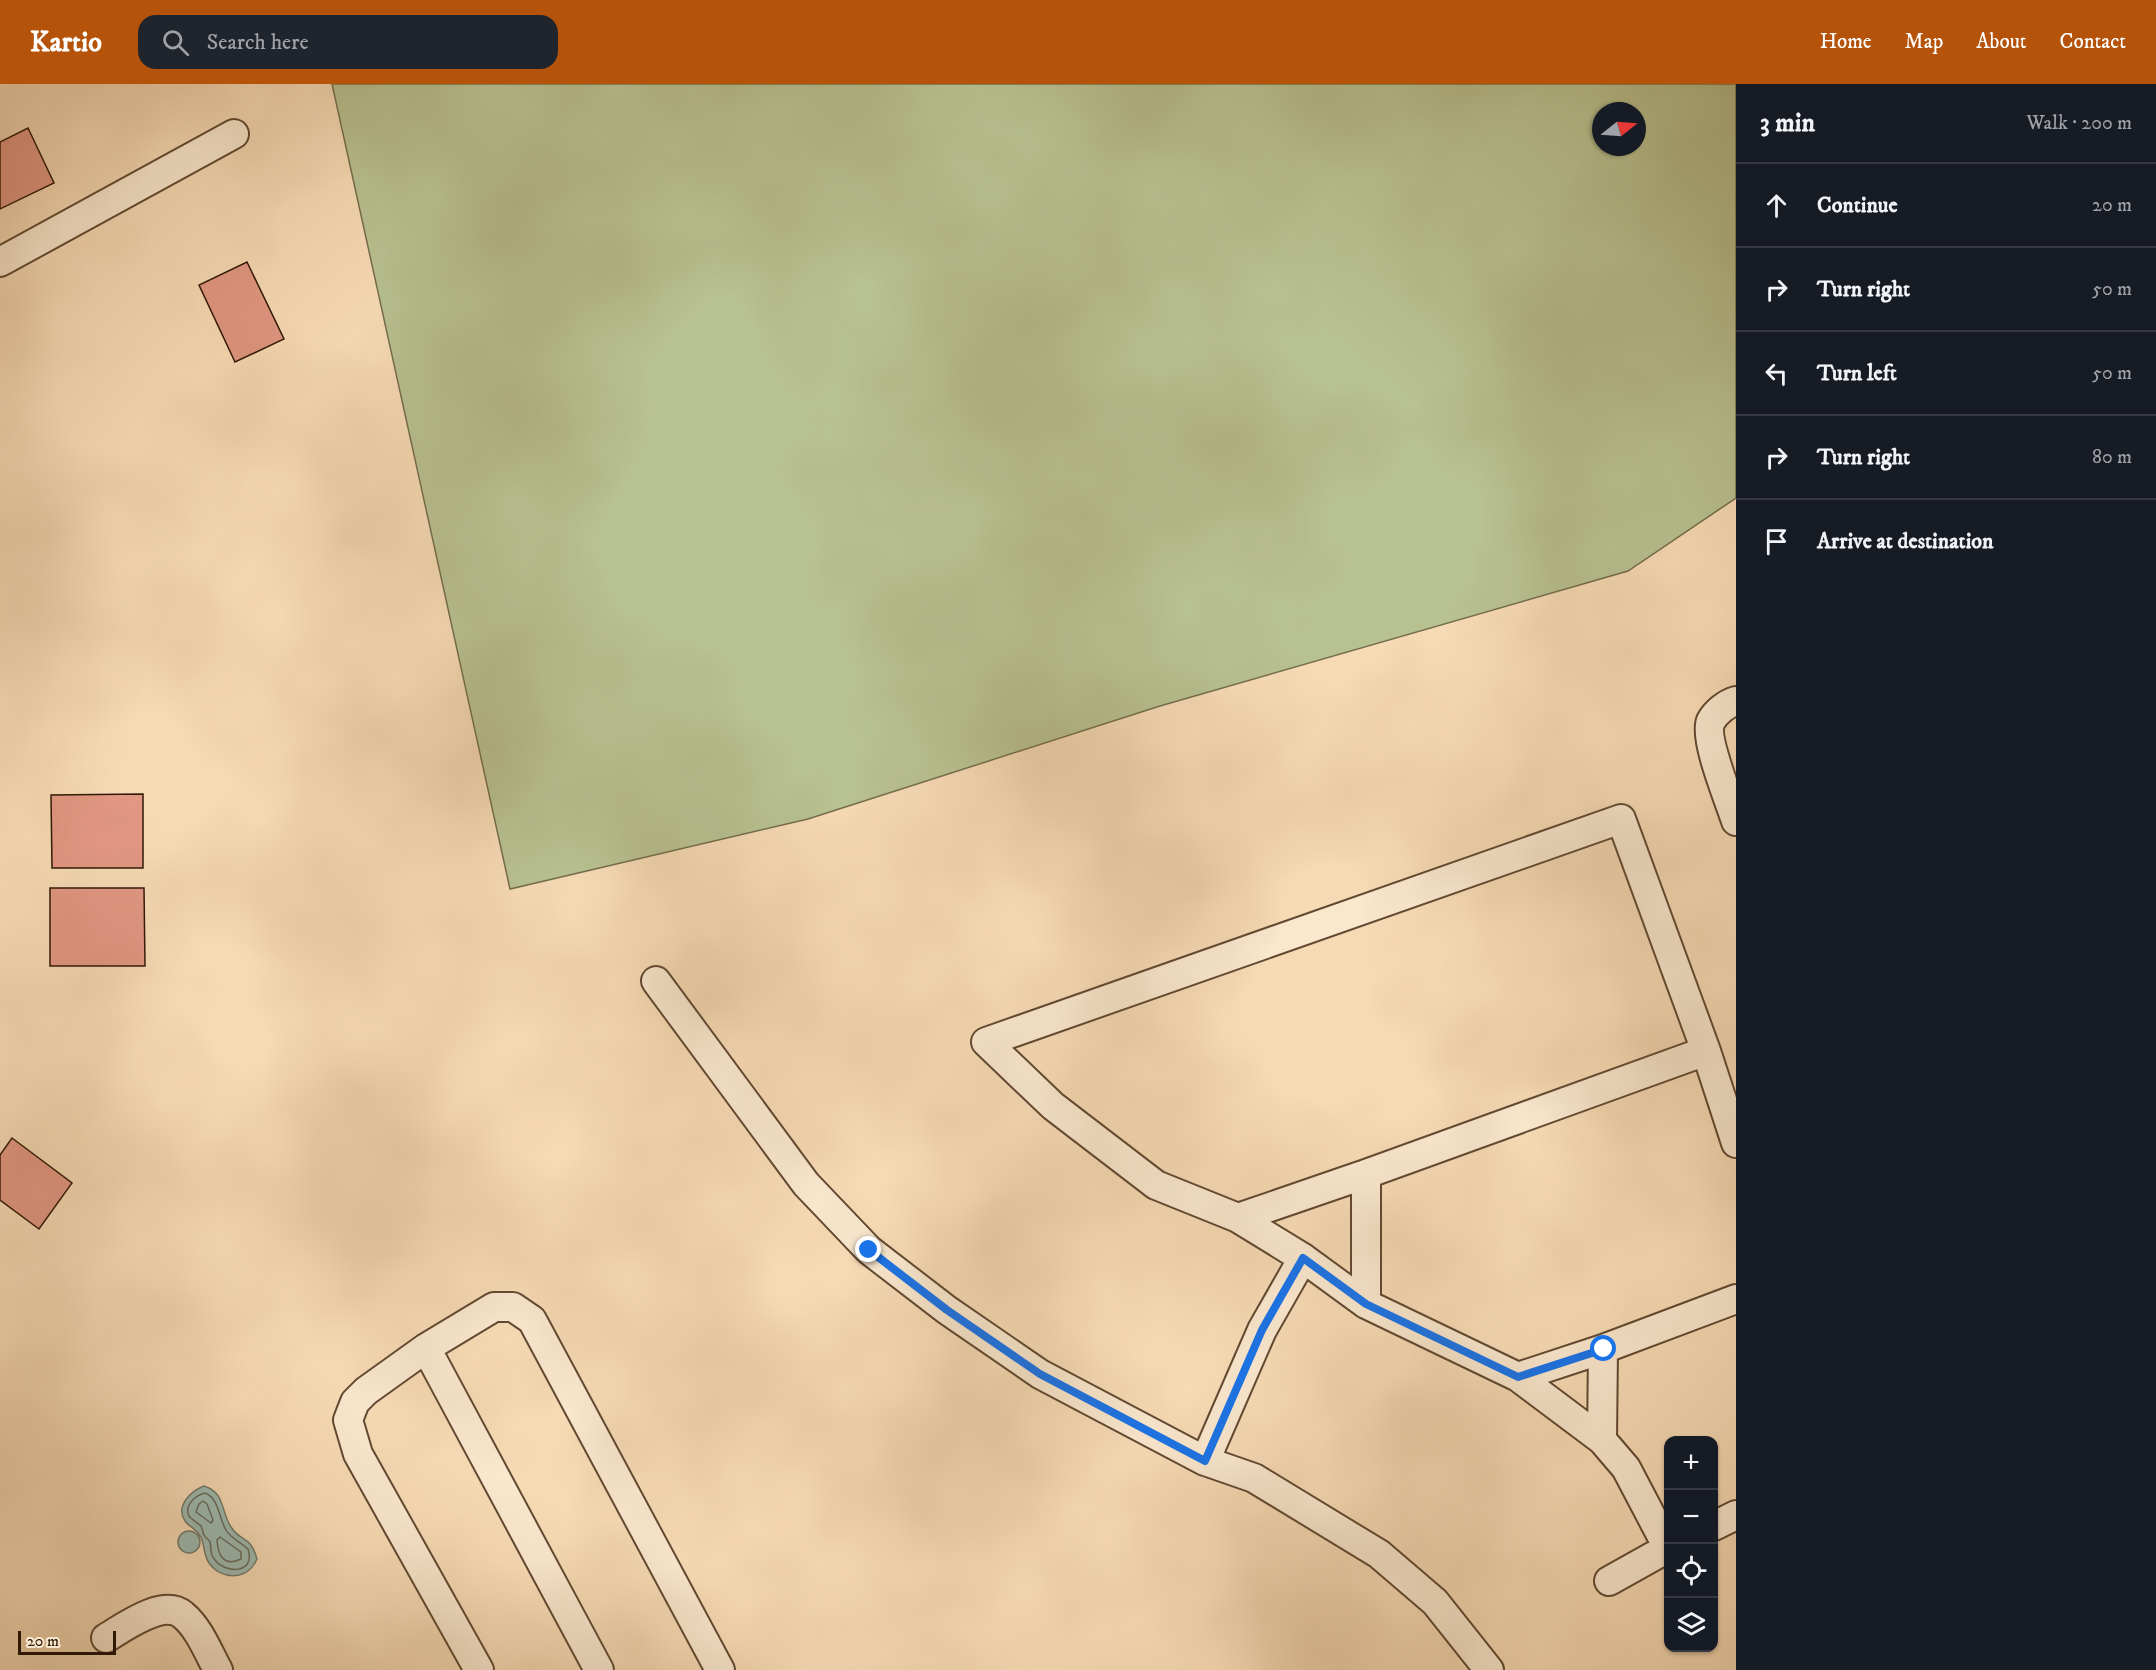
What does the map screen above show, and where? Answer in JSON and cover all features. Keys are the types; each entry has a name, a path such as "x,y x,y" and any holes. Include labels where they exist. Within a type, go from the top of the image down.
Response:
{"street":[{"path":"0,262 234,134"},
{"path":"1736,701 1719,712 1710,723 1709,741 1736,821"},
{"path":"1666,1544 1626,1468 1602,1440 1518,1377 1366,1304 1303,1258 1239,1218 1156,1185 1053,1106 986,1042 1621,819 1706,1050 1736,1143"},
{"path":"656,981 806,1184 869,1250 947,1310 1040,1374 1205,1461 1254,1479 1379,1554 1436,1602 1489,1670"},
{"path":"1239,1218 1706,1050"},
{"path":"1366,1174 1366,1304"},
{"path":"1205,1461 1262,1330 1303,1258"},
{"path":"1518,1377 1604,1349 1736,1299"},
{"path":"479,1670 358,1454 348,1420 355,1401 366,1391 426,1348 494,1307 513,1307 532,1320 720,1670"},
{"path":"426,1348 598,1670"},
{"path":"1602,1440 1604,1349"},
{"path":"1718,1524 1736,1515"},
{"path":"1609,1581 1664,1550"},
{"path":"106,1638 145,1615 162,1610 181,1613 195,1629 218,1670"}],"green space":[{"path":"332,84 1736,84 1736,498 1628,571 1160,706 808,819 510,889"}],"water":[{"path":"204,1486 216,1493 231,1527 248,1542 254,1551 257,1559 248,1571 234,1576 214,1569 207,1560 201,1537 185,1521 182,1515 183,1505 194,1491"},
{"path":"189,1531 197,1534 200,1542 197,1550 189,1553 181,1550 178,1542 181,1534"}],"building":[{"path":"28,128 54,183 0,209 0,142"},
{"path":"247,262 284,339 235,362 199,285"},
{"path":"143,794 143,868 52,868 51,795"},
{"path":"50,888 144,888 145,966 50,966"},
{"path":"12,1138 72,1183 39,1229 0,1200 0,1155"}],"route":[{"path":"869,1250 947,1310 1040,1374 1205,1461 1262,1330 1303,1258 1366,1304 1518,1377 1604,1349"}]}
